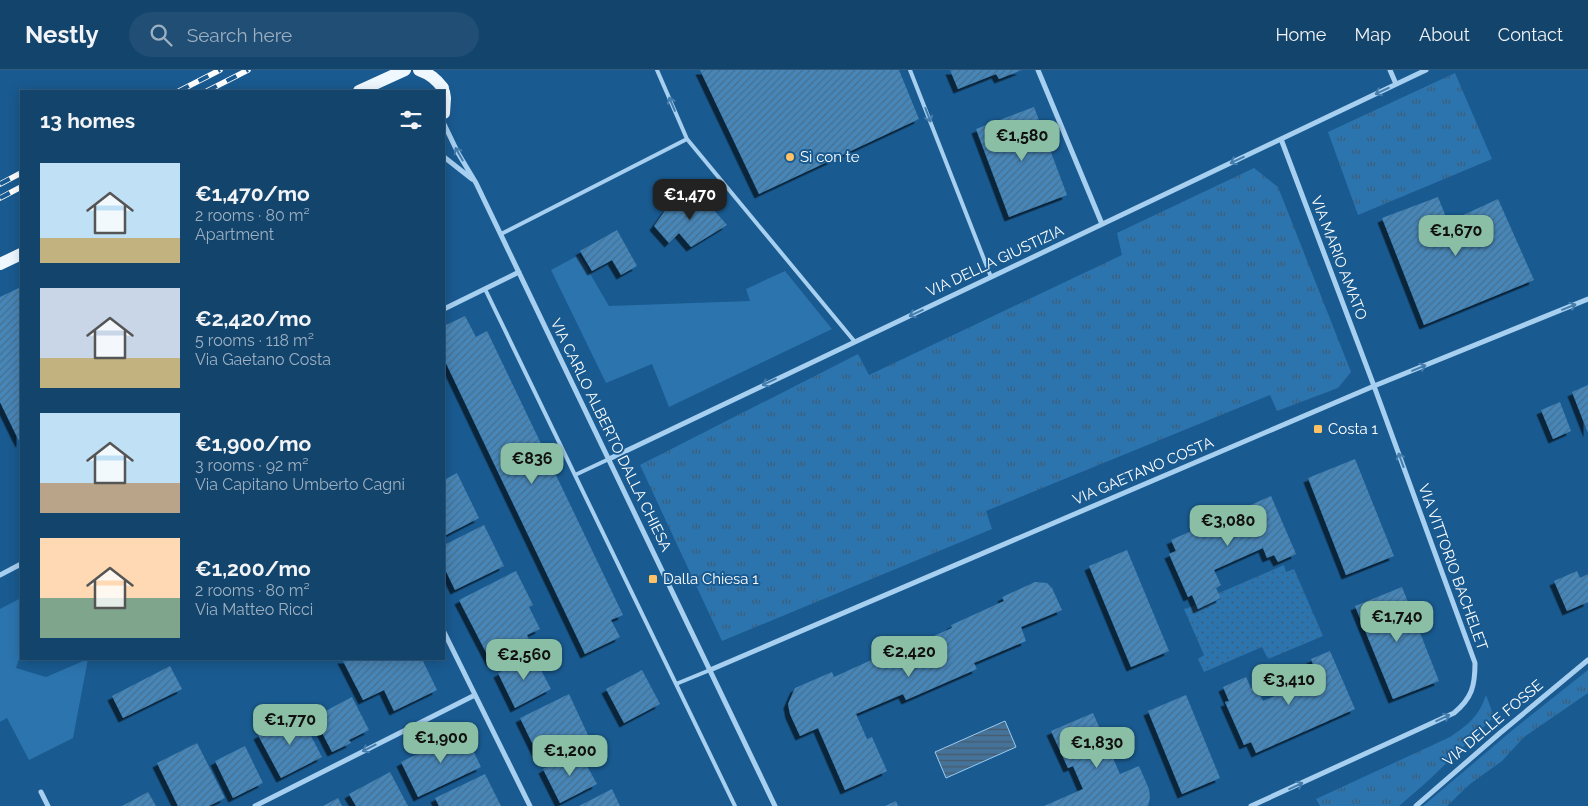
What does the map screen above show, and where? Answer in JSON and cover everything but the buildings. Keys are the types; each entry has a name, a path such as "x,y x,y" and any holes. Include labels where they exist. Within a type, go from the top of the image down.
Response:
{"main road":[{"path":"361,90 405,70"},
{"path":"420,70 436,79 442,90"},
{"path":"443,90 445,70"},
{"path":"0,264 20,254"}],"street":[{"path":"1038,70 1102,224"},
{"path":"1390,70 1396,84"},
{"name":"VIA DELLA GIUSTIZIA","path":"609,459 1426,70"},
{"name":"VIA CARLO ALBERTO DALLA CHIESA","path":"445,126 476,183 775,806"},
{"name":"VIA MARIO AMATO","path":"1281,139 1374,386"},
{"name":"VIA CARLO ALBERTO DALLA CHIESA","path":"445,158 476,183"},
{"path":"445,309 519,272"},
{"name":"VIA GAETANO COSTA","path":"710,670 1374,386 1588,299"},
{"name":"VIA VITTORIO BACHELET","path":"1251,806 1454,713 1464,705 1471,693 1475,680 1475,663 1374,386"},
{"path":"0,576 20,565"},
{"path":"445,634 530,806"},
{"name":"VIA DELLE FOSSE","path":"1416,806 1513,721 1588,660"},
{"path":"255,806 475,695"},
{"path":"41,792 48,806"}],"lane":[{"path":"657,70 687,139 854,342"},
{"path":"910,70 991,277"},
{"path":"500,234 687,139"},
{"path":"485,289 735,806"},
{"name":"VIA DELLA GIUSTIZIA","path":"575,475 609,459"},
{"path":"676,684 710,670"}],"green space":[{"path":"1455,73 1492,159 1358,215 1328,132"},
{"path":"1254,168 1278,187 1351,372 1338,388 1277,411 1270,395 986,511 992,529 722,641 640,465 858,354 869,375 1122,255 1117,233"},
{"path":"579,255 609,306 750,301 746,289 785,271 832,329 669,407 652,364 606,383 551,270"},
{"path":"1284,565 1286,572 1294,569 1323,636 1268,659 1262,647 1204,672 1198,659 1204,655 1184,609 1196,605 1198,609 1221,599 1219,593"},
{"path":"20,599 20,655 16,668 46,677 88,660 73,738 29,760 7,718 0,722 0,609"},
{"path":"1588,670 1588,693 1524,737 1502,761 1470,784 1447,806 1423,806 1515,728"},
{"path":"1486,695 1494,717 1429,780 1399,806 1320,806 1316,799 1450,737 1462,729 1476,714"}],"shaded area":[{"path":"1005,721 1016,747 946,778 935,752"}],"railway":[{"path":"181,90 220,70"},
{"path":"209,90 248,70"},
{"path":"0,184 20,174"},
{"path":"0,198 20,188"}],"place":[{"name":"Sì con te","path":"790,157"},
{"name":"Costa 1","path":"1318,429"},
{"name":"Dalla Chiesa 1","path":"653,579"}]}
